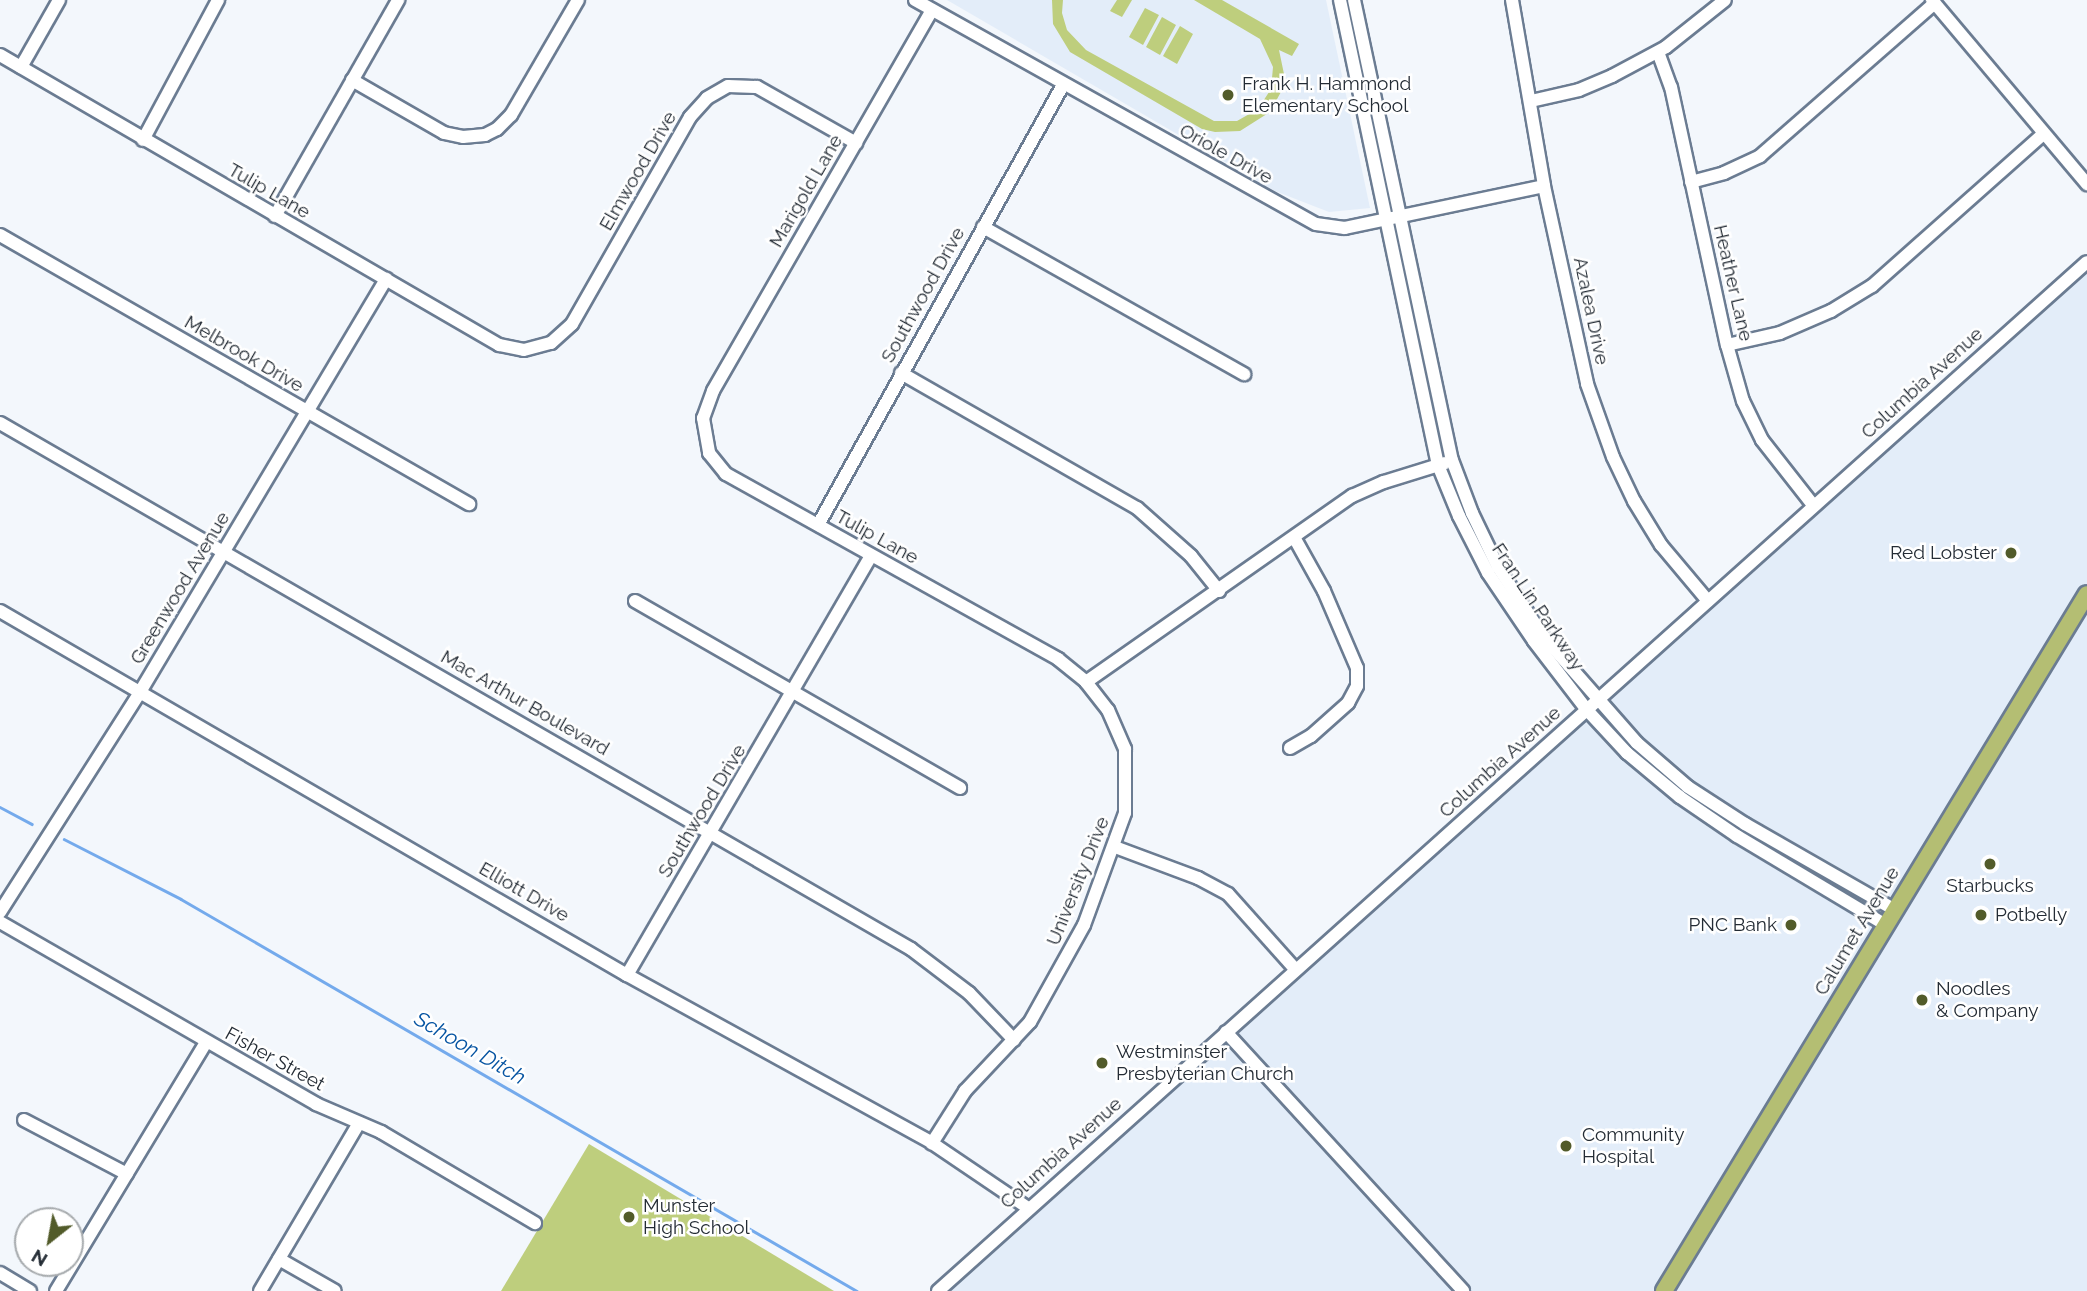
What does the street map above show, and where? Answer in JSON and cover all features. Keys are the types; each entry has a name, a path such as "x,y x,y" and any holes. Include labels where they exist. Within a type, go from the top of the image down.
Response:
{"main road":[{"name":"Calumet Avenue","path":"1664,1291 2087,594"}],"street":[{"path":"21,67 59,0"},
{"path":"143,140 218,0"},
{"path":"275,216 398,0"},
{"path":"352,80 444,133 463,137 485,135 497,129 511,114 578,0"},
{"name":"Oriole Drive","path":"915,0 1315,224 1345,228 1544,186"},
{"name":"Fran Lin Parkway","path":"1340,0 1438,465 1459,516 1488,573 1534,641 1593,705 1688,787 1745,824 1895,910"},
{"name":"Fran Lin Parkway","path":"1354,0 1452,460 1472,513 1498,567 1543,636 1628,753 1680,797 1737,836 1886,925"},
{"name":"Azalea Drive","path":"1511,0 1544,186 1587,384 1613,457 1634,500 1661,545 1708,601"},
{"path":"1531,101 1580,90 1658,52 1725,0"},
{"path":"1691,182 1724,173 1760,156 1933,2 2087,184"},
{"name":"Marigold Lane","path":"713,391 932,10"},
{"name":"Heather Lane","path":"1658,52 1669,78 1727,345 1742,401 1762,440 1814,505"},
{"name":"Tulip Lane","path":"0,55 499,345 524,350"},
{"name":"Southwood Drive","path":"818,525 1063,85"},
{"name":"Elmwood Drive","path":"524,350 551,343 572,324 690,117 707,99 728,86 757,87 856,143"},
{"path":"1727,345 1780,333 1831,311 1872,286 2043,134"},
{"path":"983,227 1244,374"},
{"name":"Melbrook Drive","path":"0,235 469,504"},
{"name":"Columbia Avenue","path":"938,1291 2087,262"},
{"name":"Greenwood Avenue","path":"0,912 140,692 386,279"},
{"path":"901,373 1137,508 1191,556 1219,591"},
{"name":"Tulip Lane","path":"713,391 703,418 709,453 726,474 1058,659 1086,682"},
{"name":"Mac Arthur Boulevard","path":"0,423 225,550 911,949 969,993 1014,1040"},
{"path":"1086,682 1295,539 1352,496 1452,460"},
{"path":"1290,748 1311,736 1348,702 1357,686 1357,668 1324,591 1295,539"},
{"name":"Southwood Drive","path":"627,975 871,556"},
{"path":"635,601 960,788"},
{"name":"Elliott Drive","path":"0,611 627,975 932,1143 1028,1208"},
{"name":"University Drive","path":"932,1143 965,1091 1030,1022 1067,961 1115,848 1125,813 1125,749 1108,709 1086,682"},
{"path":"1115,848 1198,878 1228,894 1295,969"},
{"name":"Fisher Street","path":"0,922 316,1104 381,1132 535,1223"},
{"path":"1226,1032 1464,1291"},
{"path":"56,1291 206,1042"},
{"path":"24,1120 127,1174"},
{"path":"260,1291 359,1123"},
{"path":"279,1259 335,1291"},
{"path":"0,1273 30,1291"}],"shaded area":[{"name":"Frank H. Hammond Elementary School","path":"947,0 1326,0 1370,208 1329,212 1275,191"},
{"path":"2087,262 2087,1291 939,1291"}],"green space":[{"path":"1052,0 1063,0 1062,13 1067,30 1086,50 1214,121 1237,121 1258,109 1271,89 1273,67 1260,39 1194,0 1222,0 1299,44 1292,56 1279,50 1284,74 1282,90 1270,112 1240,131 1215,132 1202,129 1070,52 1053,24"},
{"path":"1117,0 1132,0 1122,17 1110,11"},
{"path":"1145,8 1159,15 1143,45 1129,37"},
{"path":"1162,17 1176,25 1160,55 1146,47"},
{"path":"1180,26 1193,34 1177,64 1163,56"},
{"name":"Munster High School","path":"589,1144 834,1291 501,1291"}],"waterway":[{"name":"Schoon Ditch","path":"0,807 32,824"},
{"name":"Schoon Ditch","path":"64,839 181,899 857,1291"}],"place":[{"name":"Frank H. Hammond Elementary School","path":"1228,95"},
{"name":"Red Lobster","path":"2011,553"},
{"name":"Starbucks","path":"1990,864"},
{"name":"Potbelly","path":"1981,915"},
{"name":"PNC Bank","path":"1791,925"},
{"name":"Noodles & Company","path":"1922,1000"},
{"name":"Westminster Presbyterian Church","path":"1102,1063"},
{"name":"Community Hospital","path":"1566,1146"},
{"name":"Munster High School","path":"629,1217"}]}
